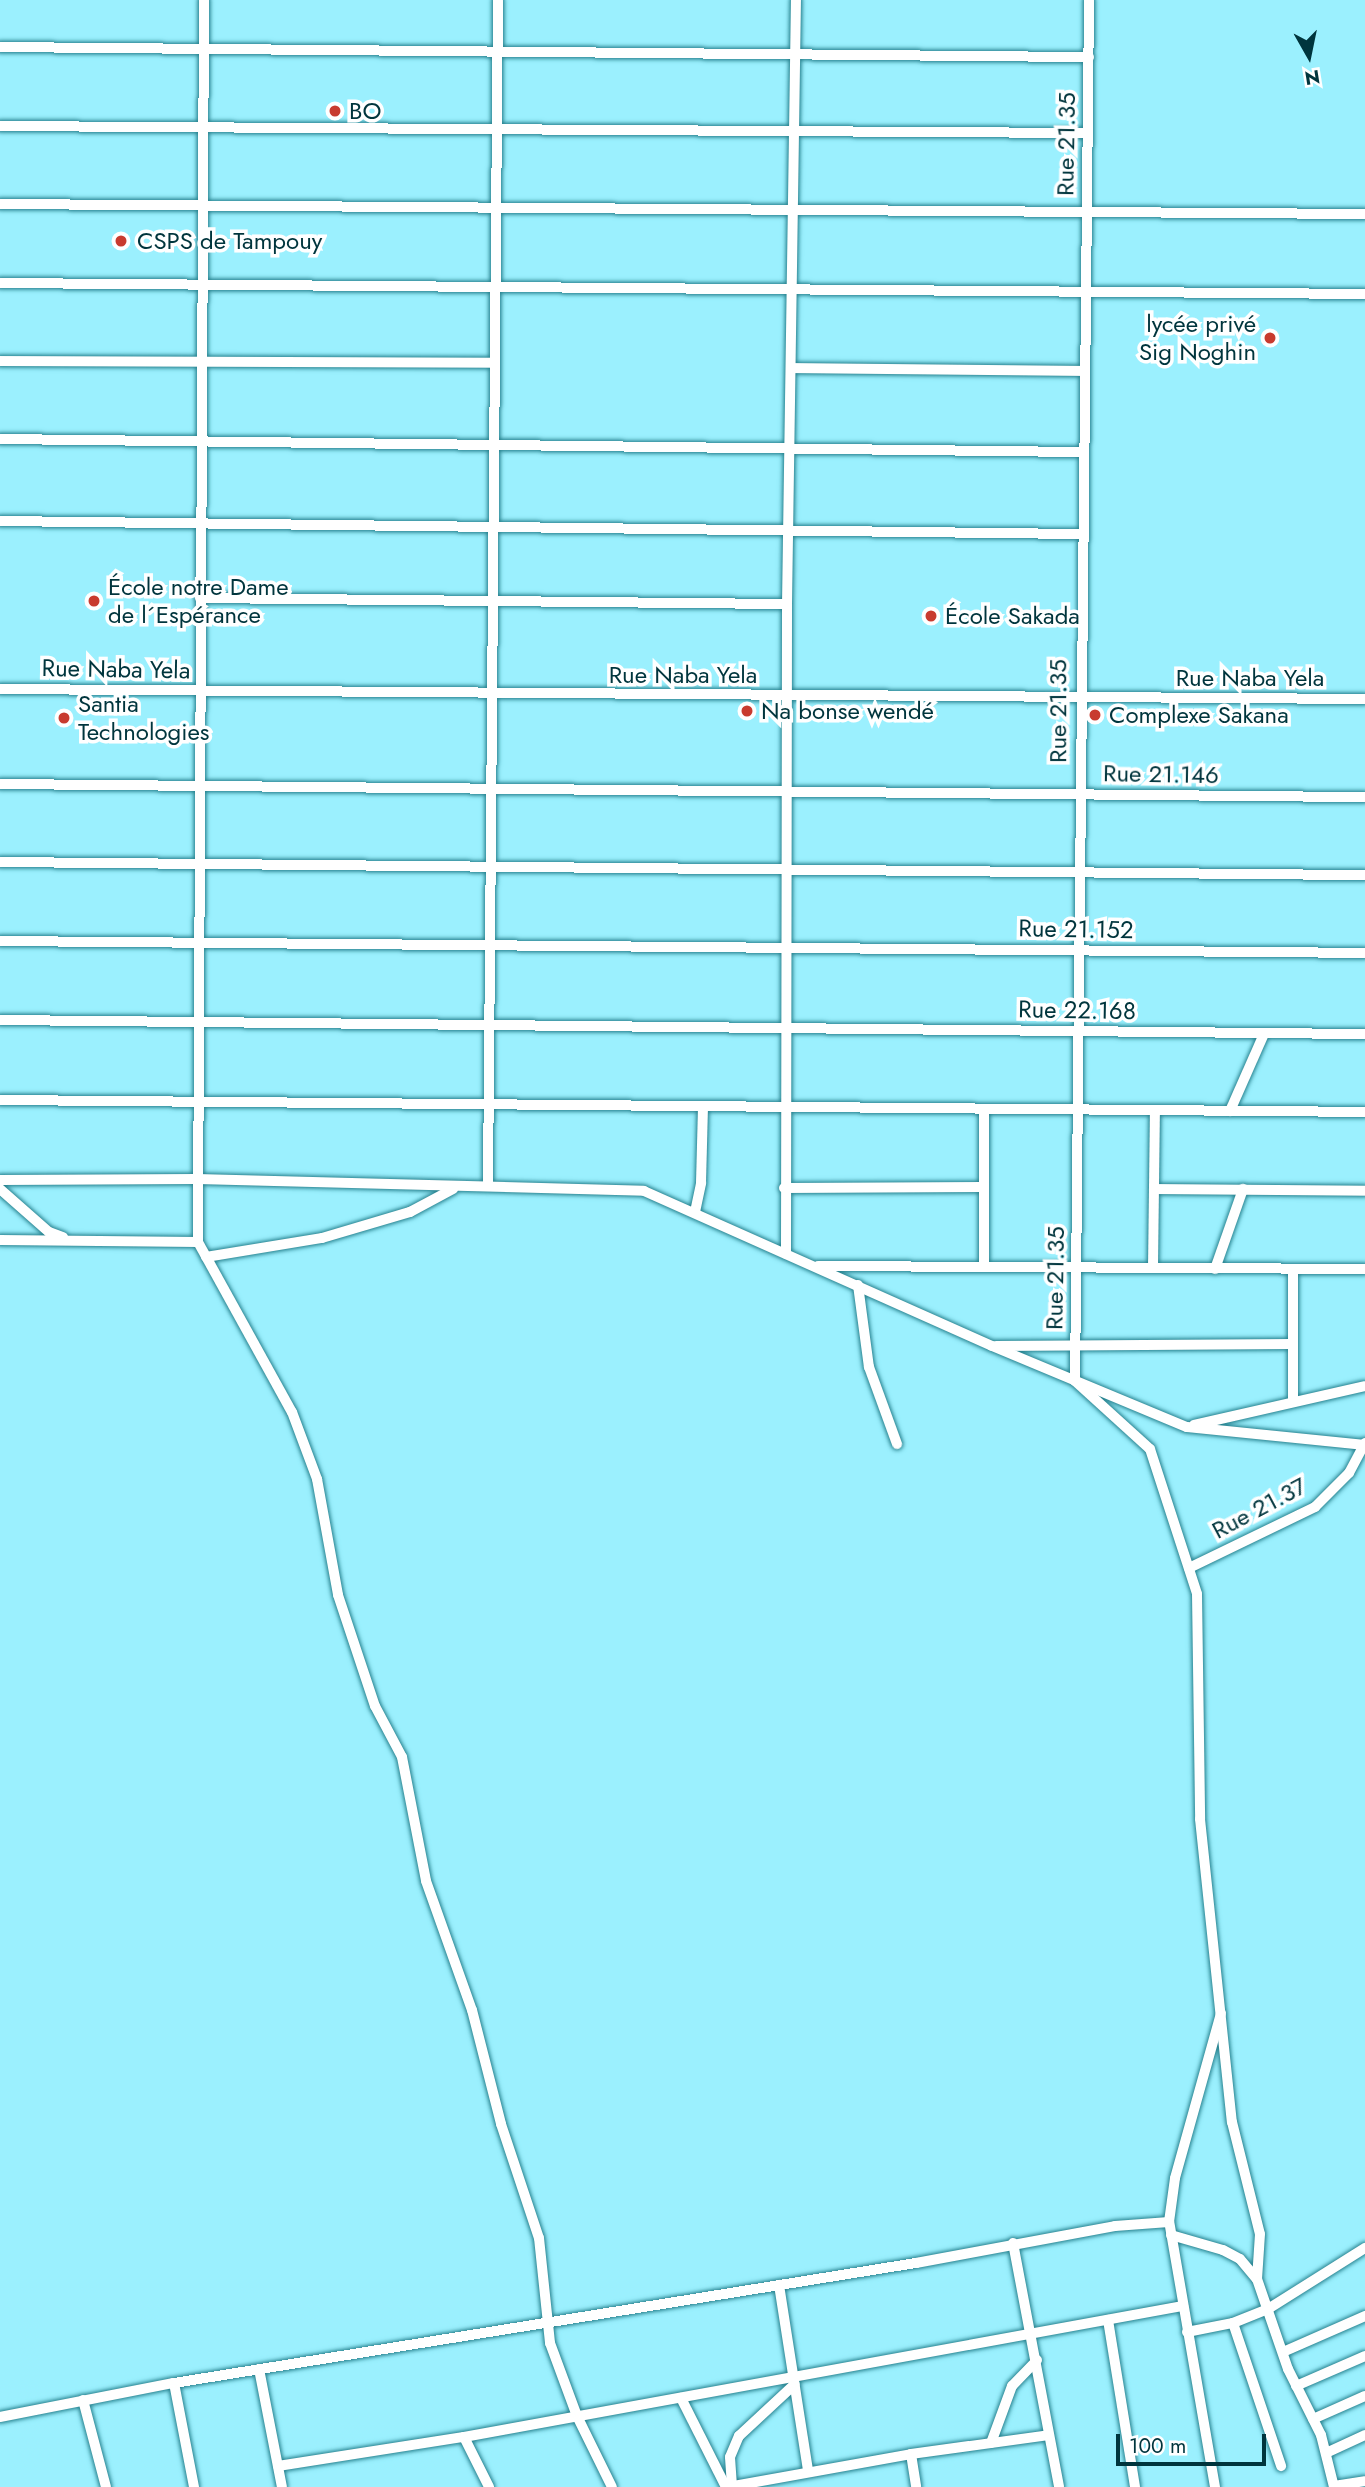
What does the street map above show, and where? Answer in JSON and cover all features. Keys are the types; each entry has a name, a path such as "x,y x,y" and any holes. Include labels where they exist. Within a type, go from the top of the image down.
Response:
{"street":[{"path":"204,0 198,1242 292,1412 317,1479 338,1595 375,1706 402,1757 426,1881 472,2010 501,2124 539,2238 550,2343 576,2416 612,2487"},
{"path":"488,1185 498,0"},
{"path":"786,1254 784,1107 788,1026 790,792 787,604 796,0"},
{"name":"Rue 21.35","path":"1075,1381 1080,1031 1079,698 1089,0"},
{"path":"0,47 1088,57"},
{"path":"0,126 497,127 1087,133"},
{"path":"0,204 496,206 1086,215 1365,214"},
{"path":"0,283 1365,294"},
{"path":"0,361 202,364 495,363"},
{"path":"791,368 1084,371"},
{"path":"0,439 1083,452"},
{"path":"0,521 788,527 1082,534"},
{"path":"200,598 787,604"},
{"name":"Rue Naba Yela","path":"0,689 492,695 1365,699"},
{"name":"Rue 21.146","path":"0,784 1365,797"},
{"path":"0,862 1365,875"},
{"name":"Rue 21.152","path":"0,940 490,947 1365,953"},
{"name":"Rue 22.168","path":"0,1020 1365,1034"},
{"path":"1230,1111 1264,1034"},
{"path":"0,1100 1365,1112"},
{"path":"695,1212 701,1183 703,1108"},
{"path":"984,1109 984,1267"},
{"path":"1153,1268 1155,1111"},
{"path":"0,1180 197,1179 644,1191 992,1346 1187,1427 1365,1444"},
{"path":"784,1188 983,1187"},
{"path":"206,1257 334,1234 410,1212 454,1188"},
{"path":"0,1189 49,1232 70,1239"},
{"path":"1156,1189 1365,1191"},
{"path":"1215,1269 1243,1189"},
{"path":"0,1241 70,1239 198,1242"},
{"path":"814,1266 1365,1269"},
{"path":"1293,1269 1293,1400"},
{"path":"858,1285 869,1367 897,1444"},
{"path":"992,1346 1292,1344"},
{"path":"1075,1381 1150,1449 1197,1594 1200,1819 1223,2006 1232,2122 1261,2234 1257,2279"},
{"path":"1187,1427 1293,1400 1365,1386"},
{"name":"Rue 21.37","path":"1189,1568 1315,1507 1349,1473 1365,1444"},
{"path":"1215,2487 1169,2222 1175,2178 1223,2006"},
{"path":"0,2417 174,2383 779,2285 1013,2244 1169,2222"},
{"path":"1171,2235 1223,2250 1240,2259 1257,2279 1296,2386 1326,2453 1334,2486 1365,2482"},
{"path":"1013,2244 1034,2334 1059,2487"},
{"path":"1186,2332 1233,2323 1268,2309 1365,2248"},
{"path":"779,2285 808,2470"},
{"path":"278,2466 795,2381 1183,2306"},
{"path":"1283,2352 1365,2316"},
{"path":"1108,2320 1135,2487"},
{"path":"1233,2323 1281,2466"},
{"path":"1296,2386 1365,2357"},
{"path":"991,2442 1012,2386 1037,2360"},
{"path":"259,2369 282,2487"},
{"path":"729,2487 730,2457 739,2436 795,2381"},
{"path":"174,2383 194,2487"},
{"path":"1313,2419 1365,2396"},
{"path":"681,2398 729,2487"},
{"path":"83,2400 106,2487"},
{"path":"729,2487 808,2470 1049,2435"},
{"path":"1326,2453 1365,2435"},
{"path":"464,2437 489,2487"},
{"path":"911,2454 916,2487"}],"place":[{"name":"BO","path":"335,111"},
{"name":"CSPS de Tampouy","path":"121,241"},
{"name":"lycée privé Sig Noghin","path":"1270,338"},
{"name":"École notre Dame de l´Espérance","path":"94,601"},
{"name":"École Sakada","path":"931,616"},
{"name":"Na bonse wendé","path":"747,711"},
{"name":"Complexe Sakana","path":"1095,715"},
{"name":"Santia Technologies","path":"64,718"}]}
